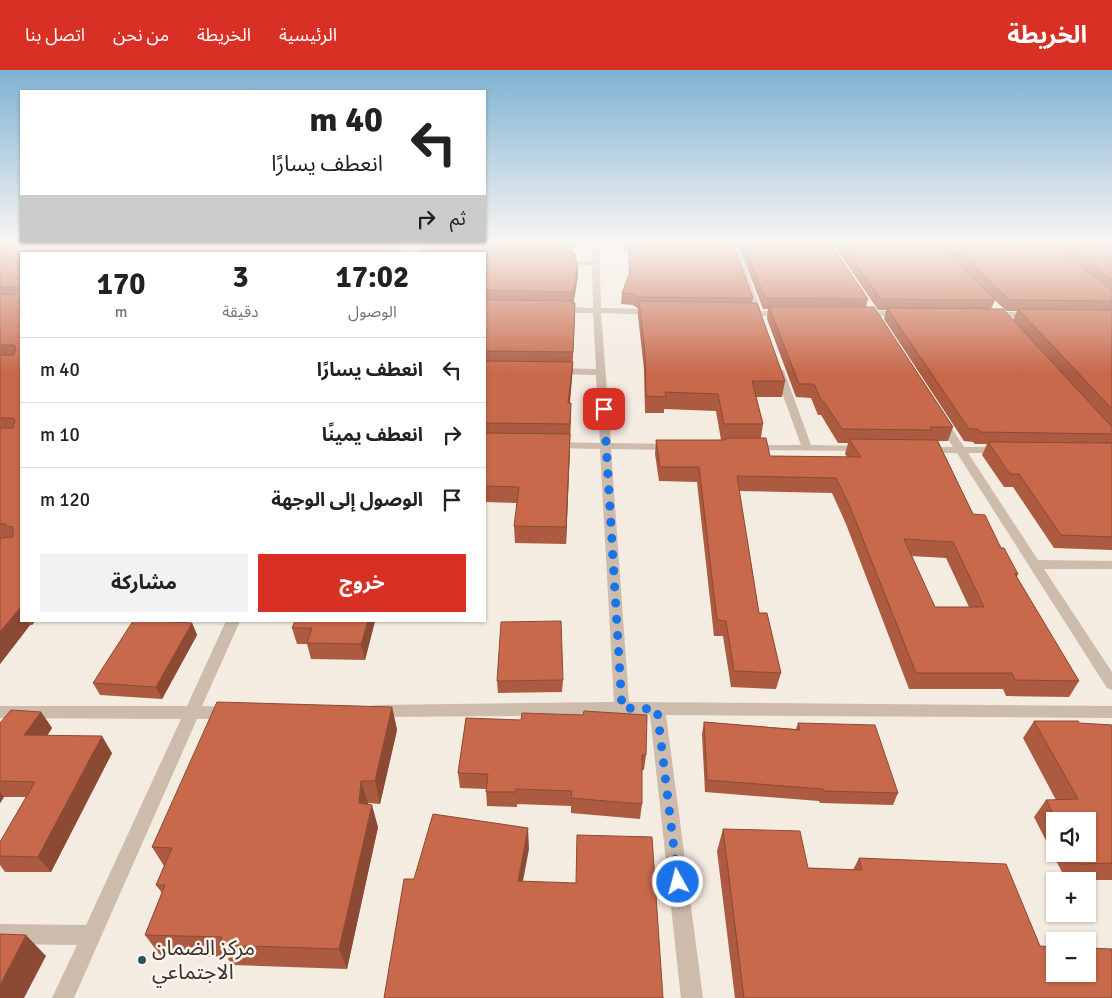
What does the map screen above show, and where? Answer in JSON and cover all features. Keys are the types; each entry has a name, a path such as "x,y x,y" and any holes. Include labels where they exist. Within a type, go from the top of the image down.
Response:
{"street":[{"path":"597,287 622,708"},
{"path":"749,287 760,318"},
{"path":"995,308 1005,319"},
{"path":"550,310 663,312"},
{"path":"739,313 760,318 797,314"},
{"path":"855,314 913,314"},
{"path":"982,315 1005,319 1039,316"},
{"path":"774,358 807,448"},
{"path":"543,371 601,372"},
{"path":"935,410 1112,684"},
{"path":"541,445 683,447"},
{"path":"740,448 874,449"},
{"path":"913,450 1008,450"},
{"path":"1034,564 1112,565"},
{"path":"63,998 233,622"},
{"path":"358,711 622,708 1112,712"},
{"path":"657,709 692,998"},
{"path":"0,712 240,713"},
{"path":"0,934 91,934"}],"building":[{"path":"15,287 20,287 20,608 0,632 0,538 13,537 13,527 0,524 0,428 13,428 15,420 13,418 0,418 0,355 14,355 16,347 14,345 0,345 0,294 15,295 17,289"},
{"path":"486,287 574,287 573,292 486,290"},
{"path":"624,287 749,287 753,298 638,297 634,294 622,293"},
{"path":"761,287 860,287 868,299 765,298"},
{"path":"873,287 982,287 995,300 881,299"},
{"path":"997,287 1107,287 1112,291 1112,301 1010,300"},
{"path":"486,300 572,301 571,303 575,303 573,352 486,351"},
{"path":"639,301 757,303 785,381 752,381 763,424 724,424 718,394 665,392 666,397 646,396 645,353"},
{"path":"769,307 874,307 953,427 930,427 932,430 842,429 824,402 822,402 814,384 799,384"},
{"path":"887,308 1003,309 1112,427 1112,434 980,432 978,429 969,429"},
{"path":"1018,309 1112,310 1112,409"},
{"path":"486,361 573,362 568,403 571,403 570,424 486,423"},
{"path":"486,433 570,434 566,527 514,526 519,487 486,486"},
{"path":"726,438 766,438 770,456 861,457 849,439 937,440 973,514 985,515 1001,548 1004,548 1018,574 1015,574 1079,681 1015,680 1012,673 916,673 851,509 836,478 737,476 759,613 767,613 781,673 734,671 726,621 717,620 699,467 660,467 656,440 726,440","holes":["904,539 953,542 984,607 935,607"]},
{"path":"988,442 1112,443 1112,537 1061,535 1019,474 1010,474"},
{"path":"561,621 563,680 497,681 501,622"},
{"path":"132,622 192,623 156,687 93,683"},
{"path":"295,622 368,622 361,644 307,643 312,628 292,628"},
{"path":"217,702 392,707 375,781 361,781 359,803 372,805 339,949 219,945 222,937 145,935 165,885 156,885 172,848 152,847"},
{"path":"11,710 41,712 24,735 102,736 38,857 0,856 0,842 35,782 0,781 0,723"},
{"path":"584,711 647,715 646,755 642,755 642,804 571,798 572,791 516,789 516,792 486,792 488,774 458,773 466,718 521,720 522,713 583,715"},
{"path":"1034,721 1078,721 1079,723 1112,725 1112,863 1080,864 1079,862 1096,862 1096,812 1052,812 1046,800 1078,799"},
{"path":"704,722 800,730 798,723 875,725 898,793 824,791 823,789 707,780"},
{"path":"433,814 528,828 518,881 576,883 577,835 652,837 663,998 384,998 404,879 414,879"},
{"path":"723,829 800,831 808,868 862,870 859,858 1006,864 1040,946 1046,946 1046,982 1096,982 1096,948 1112,949 1112,998 744,998"},
{"path":"0,934 26,935 0,985"}],"place":[{"name":"مركز الضمان الاجتماعي","path":"142,960"}],"route":[{"path":"604,409 622,708 657,709 678,882"}]}
